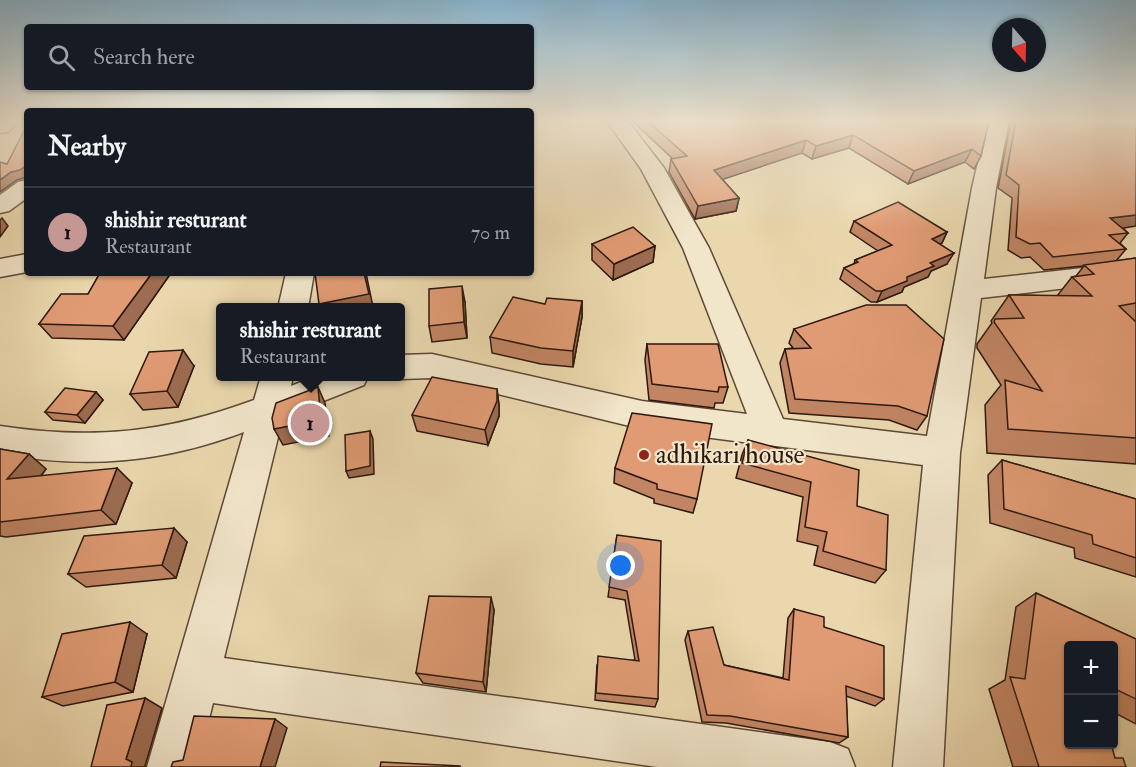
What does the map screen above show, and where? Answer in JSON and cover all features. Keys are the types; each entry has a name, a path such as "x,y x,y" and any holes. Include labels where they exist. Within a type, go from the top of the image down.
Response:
{"street":[{"path":"643,156 652,168 696,248 771,432"},
{"path":"918,767 942,453 967,290 991,156"},
{"path":"0,206 24,189"},
{"path":"0,268 24,264"},
{"path":"967,290 1136,271"},
{"path":"294,303 299,276"},
{"path":"405,367 432,366 642,415 942,453"},
{"path":"0,440 34,447 114,448 208,431 273,392 327,381"},
{"path":"172,767 273,392"},
{"path":"197,677 830,767"}],"building":[{"path":"11,156 24,156 24,167 11,172 0,180 0,162 7,164"},
{"path":"687,156 758,156 714,170 739,198 698,206 671,159"},
{"path":"888,156 954,156 914,171"},
{"path":"1009,156 1136,156 1136,215 1110,218 1128,233 1109,235 1126,249 1053,257 1040,243 1030,244 1016,237 1019,185 1006,175"},
{"path":"898,202 947,232 932,239 954,253 930,263 934,266 907,277 907,281 882,291 876,291 844,268 858,262 855,260 892,245 854,221"},
{"path":"633,227 655,246 614,264 592,244"},
{"path":"1136,258 1136,303 1119,306 1136,322 1136,438 1008,429 1005,380 1042,391 994,322 995,319 1024,318 1009,295 1092,296 1072,277 1094,274 1084,265"},
{"path":"98,276 150,276 113,326 39,324 61,294 88,294"},
{"path":"315,276 365,276 369,294 319,303"},
{"path":"462,286 464,322 429,326 429,289"},
{"path":"513,297 545,304 547,298 582,301 573,351 541,348 490,337"},
{"path":"866,305 906,305 944,339 927,416 898,406 795,399 785,349 811,348 794,329"},
{"path":"647,344 718,344 728,387 719,387 718,392 652,384"},
{"path":"183,350 167,391 130,394 149,352"},
{"path":"432,377 497,389 497,401 485,430 412,415"},
{"path":"318,387 321,420 274,429 272,418 276,403"},
{"path":"65,388 96,392 77,415 45,412"},
{"path":"632,413 712,424 697,499 657,489 657,484 615,468"},
{"path":"370,431 370,466 346,471 345,435"},
{"path":"748,440 859,470 857,506 888,515 886,570 823,551 827,532 805,527 811,482 742,463"},
{"path":"0,449 29,454 7,479 117,468 101,510 0,522"},
{"path":"1002,460 1136,499 1136,558 1093,544 1092,535 1004,509"},
{"path":"174,528 162,565 68,574 84,536"},
{"path":"617,535 661,541 658,699 596,693 598,656 639,661 627,591 609,587"},
{"path":"1036,593 1136,639 1136,699 1118,690 1118,641 1064,641 1064,749 1112,749 1115,758 1123,758 1126,767 1039,767 1010,677 1025,679"},
{"path":"429,596 491,597 483,682 416,673"},
{"path":"794,609 824,617 824,627 884,646 884,699 846,686 848,737 730,716 707,715 688,631 713,627 724,665 789,680"},
{"path":"130,622 115,682 42,697 62,634"},
{"path":"145,698 126,759 132,762 131,767 91,767 107,705"},
{"path":"194,716 275,719 260,767 171,767 173,762 183,760"},
{"path":"381,762 460,766 460,767 380,767"}],"place":[{"name":"shishir resturant","path":"310,423"},
{"name":"adhikari house","path":"644,455"}]}
